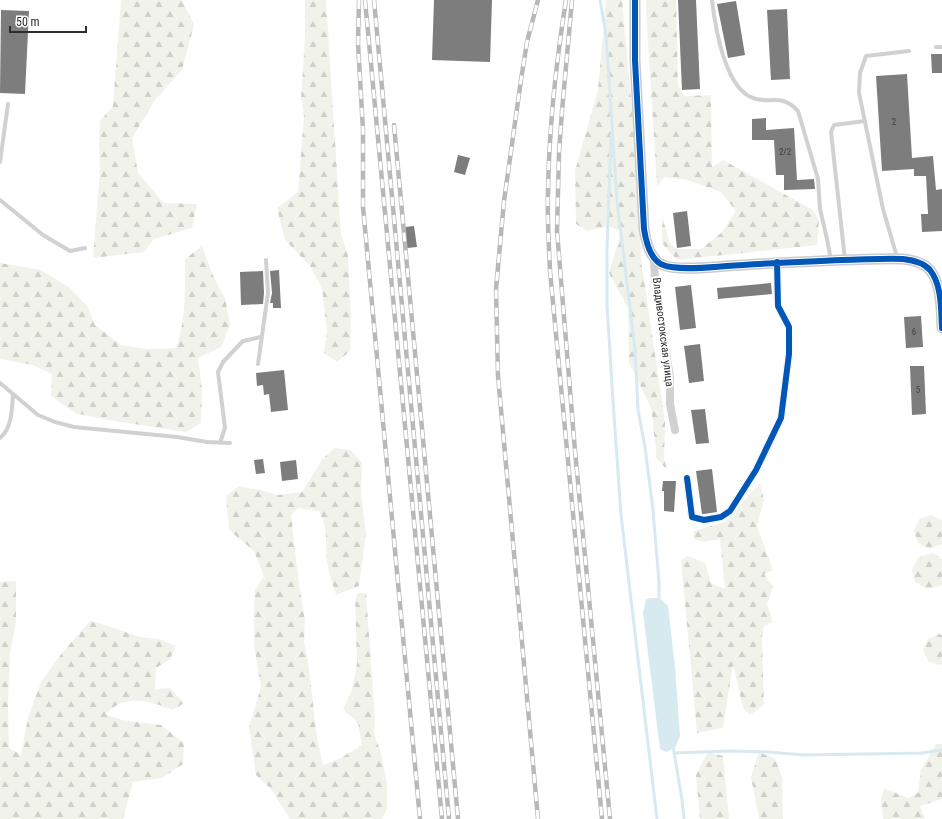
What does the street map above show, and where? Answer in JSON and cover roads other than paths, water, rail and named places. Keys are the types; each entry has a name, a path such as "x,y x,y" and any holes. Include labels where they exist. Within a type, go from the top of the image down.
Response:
{"street":[{"path":"635,0 635,60 644,229 647,246 654,258 662,265 673,268 845,260 898,259 919,263 930,269 936,278 940,291 942,328"},
{"name":"Владивостокская улица","path":"654,258 655,280 670,378 670,404 675,430"},
{"path":"687,478 692,517 704,520 721,517 730,511 756,470 781,418 789,354 789,327 778,306 777,262"}],"lane":[{"path":"712,0 720,46 730,74 742,91 748,96 756,99 784,100 798,111 818,179 820,209 831,261"},
{"path":"936,48 942,47"},
{"path":"898,259 885,216 859,93 860,73 866,56 909,51"},
{"path":"0,162 8,104"},
{"path":"845,260 831,132 834,125 865,121"},
{"path":"0,200 43,235 70,251 85,248"},
{"path":"258,364 268,293 266,260"},
{"path":"220,443 225,428 218,372 223,362 243,341 261,337"},
{"path":"0,383 38,415 55,422 74,427 230,443"},
{"path":"0,438 8,428 11,418 13,395"}],"waterway":[{"path":"600,0 606,34 617,201 635,349 638,410 645,447 653,510 659,582 659,601"},
{"path":"611,135 607,249 607,305 613,401 621,515 657,819"},
{"path":"673,746 684,819"},
{"path":"675,753 729,751 804,755 921,753 942,750"}],"railway":[{"path":"359,0 358,44 363,130 363,207 420,819"},
{"path":"365,0 442,819"},
{"path":"374,0 449,819"},
{"path":"538,0 527,42 521,80 504,201 496,289 498,376 538,819"},
{"path":"566,0 551,119 548,202 550,271 602,819"},
{"path":"572,0 559,153 557,231 575,451 610,819"},
{"path":"394,125 458,819"}]}
